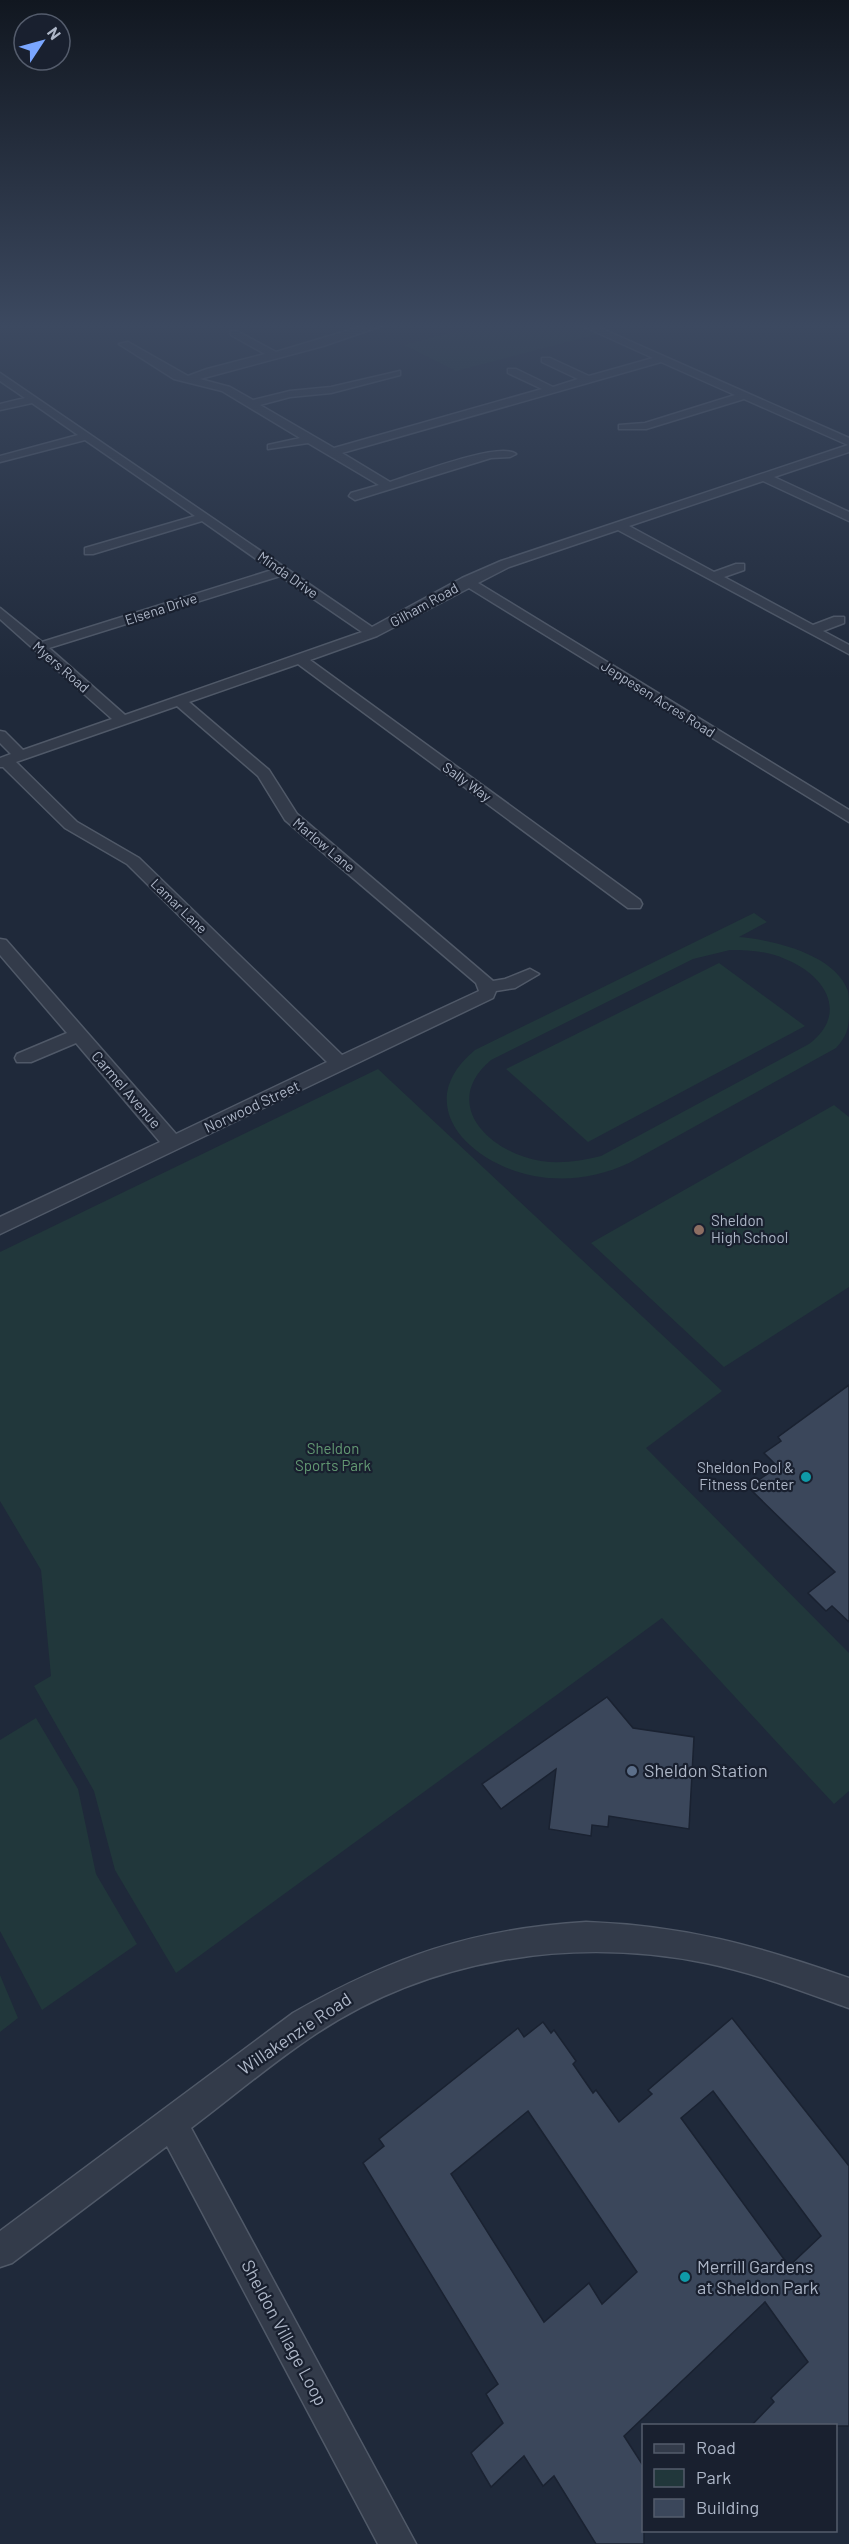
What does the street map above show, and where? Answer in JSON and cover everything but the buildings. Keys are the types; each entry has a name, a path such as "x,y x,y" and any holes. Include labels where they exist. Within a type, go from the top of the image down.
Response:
{"street":[{"path":"0,459 66,442"},
{"name":"Minda Drive","path":"96,442 372,633"},
{"path":"272,447 297,442"},
{"path":"315,442 389,486"},
{"path":"333,452 369,442"},
{"name":"Gilham Road","path":"9,760 372,633 467,581 505,564 849,448"},
{"path":"355,496 490,455 510,454"},
{"path":"765,477 849,517"},
{"path":"832,509 849,503"},
{"path":"89,551 204,517"},
{"path":"619,526 849,650"},
{"path":"712,577 740,567"},
{"name":"Elsena Drive","path":"39,647 282,570"},
{"name":"Jeppesen Acres Road","path":"467,581 849,817"},
{"name":"Myers Road","path":"0,612 123,720"},
{"path":"813,630 839,620"},
{"name":"Sally Way","path":"300,659 634,904"},
{"name":"Marlow Lane","path":"179,701 264,773 288,814 485,983"},
{"name":"Lamar Lane","path":"0,735 9,760 71,825 133,861 341,1065"},
{"name":"Carmel Avenue","path":"0,944 173,1144"},
{"path":"485,983 509,984 530,974"},
{"name":"Norwood Street","path":"0,1226 481,999 487,994 485,983"},
{"path":"24,1058 79,1035"},
{"name":"Willakenzie Road","path":"0,2251 304,2024 349,1997 438,1960 502,1944 573,1936 648,1939 737,1956 849,1993"},
{"name":"Sheldon Village Loop","path":"171,2122 398,2544"}],"green space":[{"path":"754,913 767,922 739,937 785,946 817,958 841,978 848,991 848,1026 843,1039 836,1048 629,1163 606,1172 583,1177 546,1178 511,1169 489,1159 470,1145 456,1129 448,1111 448,1091 456,1071 475,1050","holes":["730,950 779,956 799,966 821,985 830,1008 828,1020 821,1032 809,1044 601,1156 578,1161 541,1161 504,1148 477,1124 471,1109 470,1093 476,1077 491,1060 693,959"]},
{"path":"719,963 805,1026 588,1142 506,1069"},
{"name":"Sheldon Sports Park","path":"378,1069 722,1391 646,1448 849,1653 849,1791 834,1804 662,1618 176,1973 115,1870 94,1791 34,1686 51,1676 41,1570 0,1501 0,1252"},
{"path":"834,1105 849,1117 849,1287 724,1367 591,1243"},
{"path":"36,1718 78,1789 96,1874 137,1944 42,2010 0,1931 0,1740"},
{"path":"0,1975 18,2018 0,2032"}],"place":[{"name":"Sheldon High School","path":"699,1230"},
{"name":"Sheldon Pool & Fitness Center","path":"806,1477"},
{"name":"Sheldon Station","path":"632,1771"},
{"name":"Merrill Gardens at Sheldon Park","path":"685,2277"}]}
